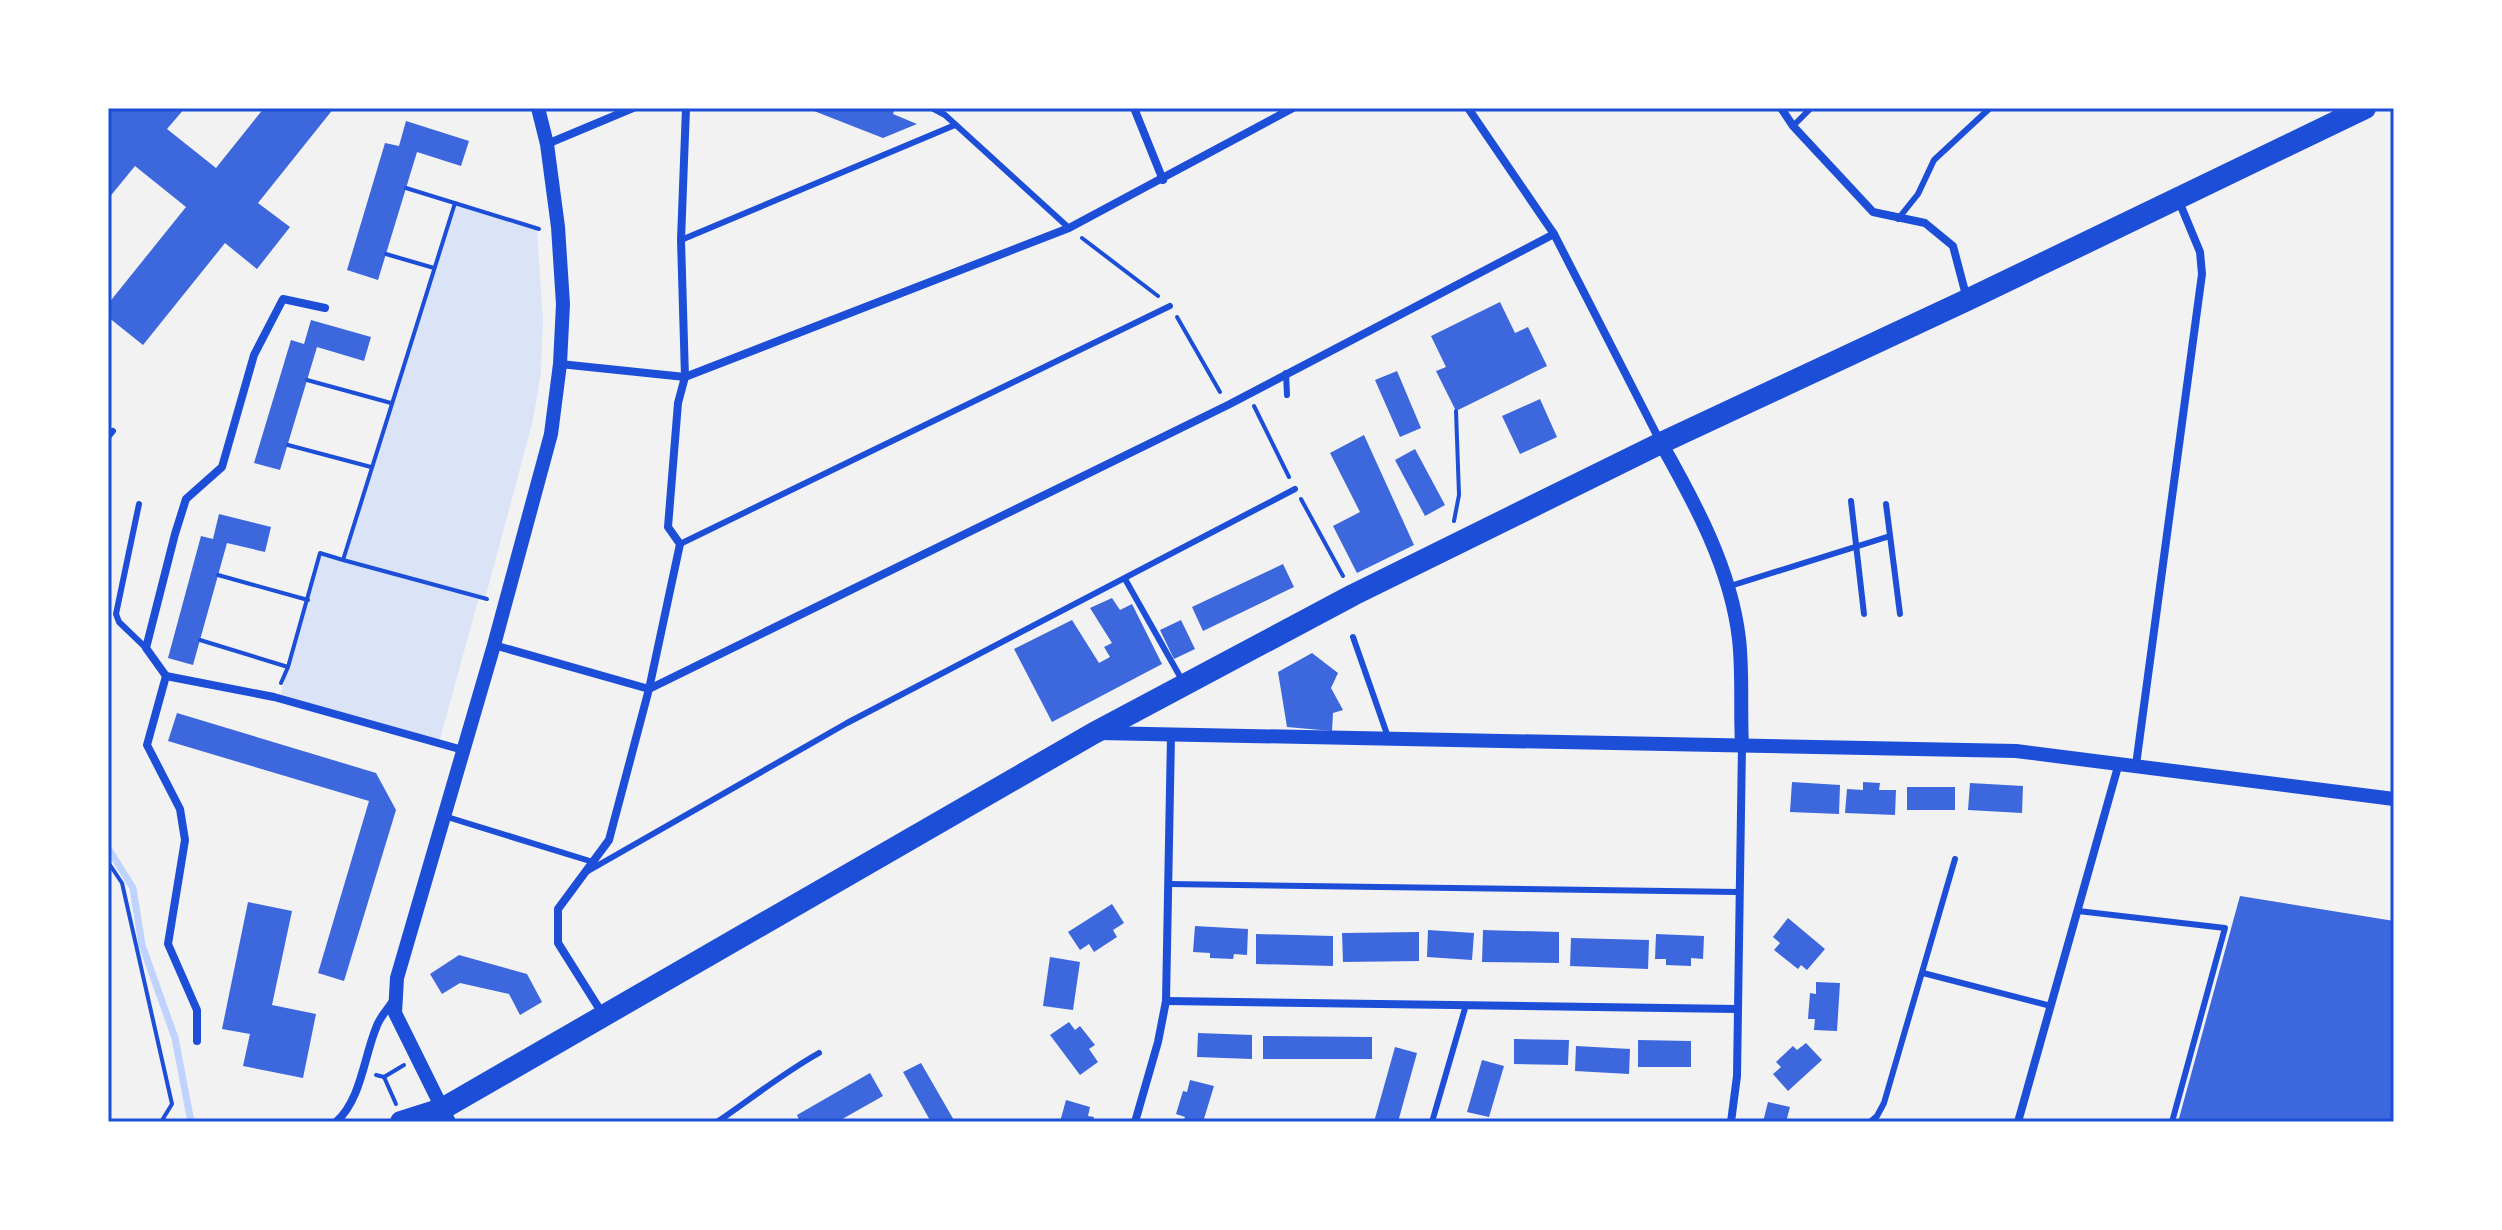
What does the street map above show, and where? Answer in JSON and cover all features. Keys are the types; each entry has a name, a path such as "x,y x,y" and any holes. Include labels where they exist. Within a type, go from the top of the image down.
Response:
{"highway":[{"path":"401,1122 446,1115 605,1017 1094,733 1449,547 2365,108"}],"street":[{"path":"446,1115 395,1013 397,978 494,645 551,434 560,364 563,304 558,227 547,144 538,108"},
{"path":"547,144 633,108"},
{"path":"605,1017 558,943 558,909 609,840 649,689 680,544 668,527 678,403 685,377 681,240 686,108"},
{"path":"1134,108 1163,180"},
{"path":"560,364 685,377 1069,228 1293,108"},
{"path":"1468,108 1554,234 1689,493 1727,587 1739,640 1742,745 1737,1076 1731,1122"},
{"path":"1781,108 1793,126 1873,212 1925,223 1953,246 1967,300"},
{"path":"2136,765 2202,274 2200,252 2178,199"},
{"path":"494,645 649,689 1228,405 1554,234"},
{"path":"325,308 283,299 268,327 254,355 222,467 186,499 146,648 166,676 274,697 463,750"},
{"path":"166,676 147,745 180,809 185,840 168,944 197,1010 197,1041"},
{"path":"1094,733 2016,751 2394,799"},
{"path":"1135,1122 1158,1042 1166,1001 1171,736"},
{"path":"2018,1122 2119,763"},
{"path":"336,1122 343,1116 377,1025 396,996"},
{"path":"1166,1001 1737,1009"}],"lane":[{"path":"932,108 945,115 1069,228"},
{"path":"1793,126 1811,108"},
{"path":"1898,219 1918,194 1934,160 1990,108"},
{"path":"681,240 955,125"},
{"path":"680,544 1170,306"},
{"path":"1286,373 1287,395"},
{"path":"585,873 847,723 1295,489"},
{"path":"1851,501 1864,614"},
{"path":"139,504 116,614 119,622 146,648"},
{"path":"1886,504 1900,614"},
{"path":"1727,587 1890,536"},
{"path":"1125,579 1184,684"},
{"path":"1353,637 1388,737"},
{"path":"443,816 593,862"},
{"path":"1870,1122 1884,1103 1955,859"},
{"path":"1169,884 1738,892"},
{"path":"2078,911 2225,928 2172,1122"},
{"path":"1923,973 2051,1006"},
{"path":"1432,1122 1466,1005"},
{"path":"717,1122 788,1070 819,1053"}],"path":[{"path":"406,188 537,230 558,227"},
{"path":"343,560 455,203"},
{"path":"386,254 434,268"},
{"path":"307,380 391,403"},
{"path":"1449,547 1459,495 1456,411"},
{"path":"288,445 371,467"},
{"path":"274,697 288,667 320,553 505,603"},
{"path":"218,575 308,600"},
{"path":"200,640 288,667"},
{"path":"108,862 122,883 161,1049 172,1104 161,1122"},
{"path":"362,1071 384,1077 416,1059"}],"shaded area":[{"path":"455,203 537,230 543,320 541,372 533,420 485,599 479,597 439,743 279,700 320,553 343,559"}],"building":[{"path":"113,108 185,108 167,129 216,168 264,108 334,108 258,203 290,227 257,269 225,243 143,345 108,317 108,304 186,207 135,166 108,199 108,114"},
{"path":"815,108 895,108 893,114 917,124 883,138 814,111"},
{"path":"406,121 469,141 461,166 417,152 378,280 347,270 385,143 399,146"},
{"path":"1500,302 1515,333 1528,327 1547,366 1456,411 1436,371 1446,367 1431,336"},
{"path":"311,320 371,337 364,361 317,347 280,470 254,463 291,340 304,344"},
{"path":"1397,371 1421,428 1400,437 1375,380"},
{"path":"1540,399 1557,437 1520,454 1502,416"},
{"path":"1364,435 1414,545 1357,573 1333,526 1360,512 1330,453"},
{"path":"1415,449 1445,505 1425,516 1395,460"},
{"path":"219,514 271,527 265,552 227,543 193,665 168,658 201,536 213,539"},
{"path":"1283,564 1294,587 1203,631 1192,607"},
{"path":"1112,598 1120,610 1132,604 1162,664 1052,722 1014,649 1072,620 1099,663 1110,657 1104,647 1112,643 1090,608"},
{"path":"1181,620 1195,649 1174,659 1160,630"},
{"path":"1312,653 1338,673 1331,688 1343,710 1333,713 1332,731 1287,727 1278,672"},
{"path":"177,713 376,773 396,810 344,981 318,973 369,801 168,741"},
{"path":"1792,782 1840,785 1839,814 1790,812"},
{"path":"1863,782 1880,783 1879,790 1896,790 1895,815 1845,813 1847,789 1863,790"},
{"path":"1970,783 2023,786 2022,813 1968,810"},
{"path":"1907,787 1955,787 1955,810 1907,810"},
{"path":"2240,896 2394,921 2394,1122 2178,1122"},
{"path":"248,902 292,911 272,1005 316,1014 303,1078 243,1066 250,1034 222,1029"},
{"path":"1112,904 1124,923 1113,930 1117,937 1094,952 1089,944 1080,950 1068,932"},
{"path":"1788,918 1825,949 1807,970 1801,965 1798,969 1774,950 1780,943 1773,937"},
{"path":"1195,926 1248,929 1247,955 1234,954 1233,959 1210,958 1210,953 1193,952"},
{"path":"1428,930 1474,933 1472,960 1427,957"},
{"path":"1483,930 1559,932 1559,963 1482,962"},
{"path":"1419,932 1419,961 1343,962 1342,933"},
{"path":"1256,934 1333,936 1333,966 1256,964"},
{"path":"1656,934 1704,936 1703,959 1691,958 1691,966 1666,965 1666,959 1655,959"},
{"path":"1571,938 1649,940 1648,969 1570,966"},
{"path":"459,955 527,974 542,1002 520,1015 509,994 460,983 442,994 430,974"},
{"path":"1050,957 1080,962 1073,1010 1043,1006"},
{"path":"1816,982 1840,983 1837,1031 1814,1030 1815,1019 1808,1019 1810,993 1816,994"},
{"path":"1069,1022 1075,1030 1080,1026 1095,1045 1089,1049 1098,1062 1080,1075 1050,1035"},
{"path":"1198,1033 1252,1035 1252,1059 1197,1057"},
{"path":"1263,1036 1372,1037 1372,1059 1263,1059"},
{"path":"1514,1039 1569,1040 1568,1065 1514,1064"},
{"path":"1638,1040 1691,1041 1691,1067 1638,1067"},
{"path":"1806,1043 1822,1060 1788,1091 1773,1074 1781,1067 1776,1062 1793,1046 1797,1050"},
{"path":"1576,1046 1630,1049 1629,1074 1575,1071"},
{"path":"1395,1047 1417,1053 1398,1122 1374,1122"},
{"path":"1482,1060 1504,1066 1489,1117 1467,1112"},
{"path":"921,1063 955,1122 931,1122 903,1072"},
{"path":"870,1073 883,1096 837,1122 800,1122 797,1115"},
{"path":"1190,1080 1214,1086 1203,1122 1183,1122 1185,1117 1176,1114"},
{"path":"1066,1100 1090,1107 1088,1116 1094,1117 1093,1122 1060,1122"},
{"path":"1768,1102 1790,1107 1786,1122 1763,1122"}],"waterway":[{"path":"108,848 133,888 142,945 175,1038 191,1122"}]}
